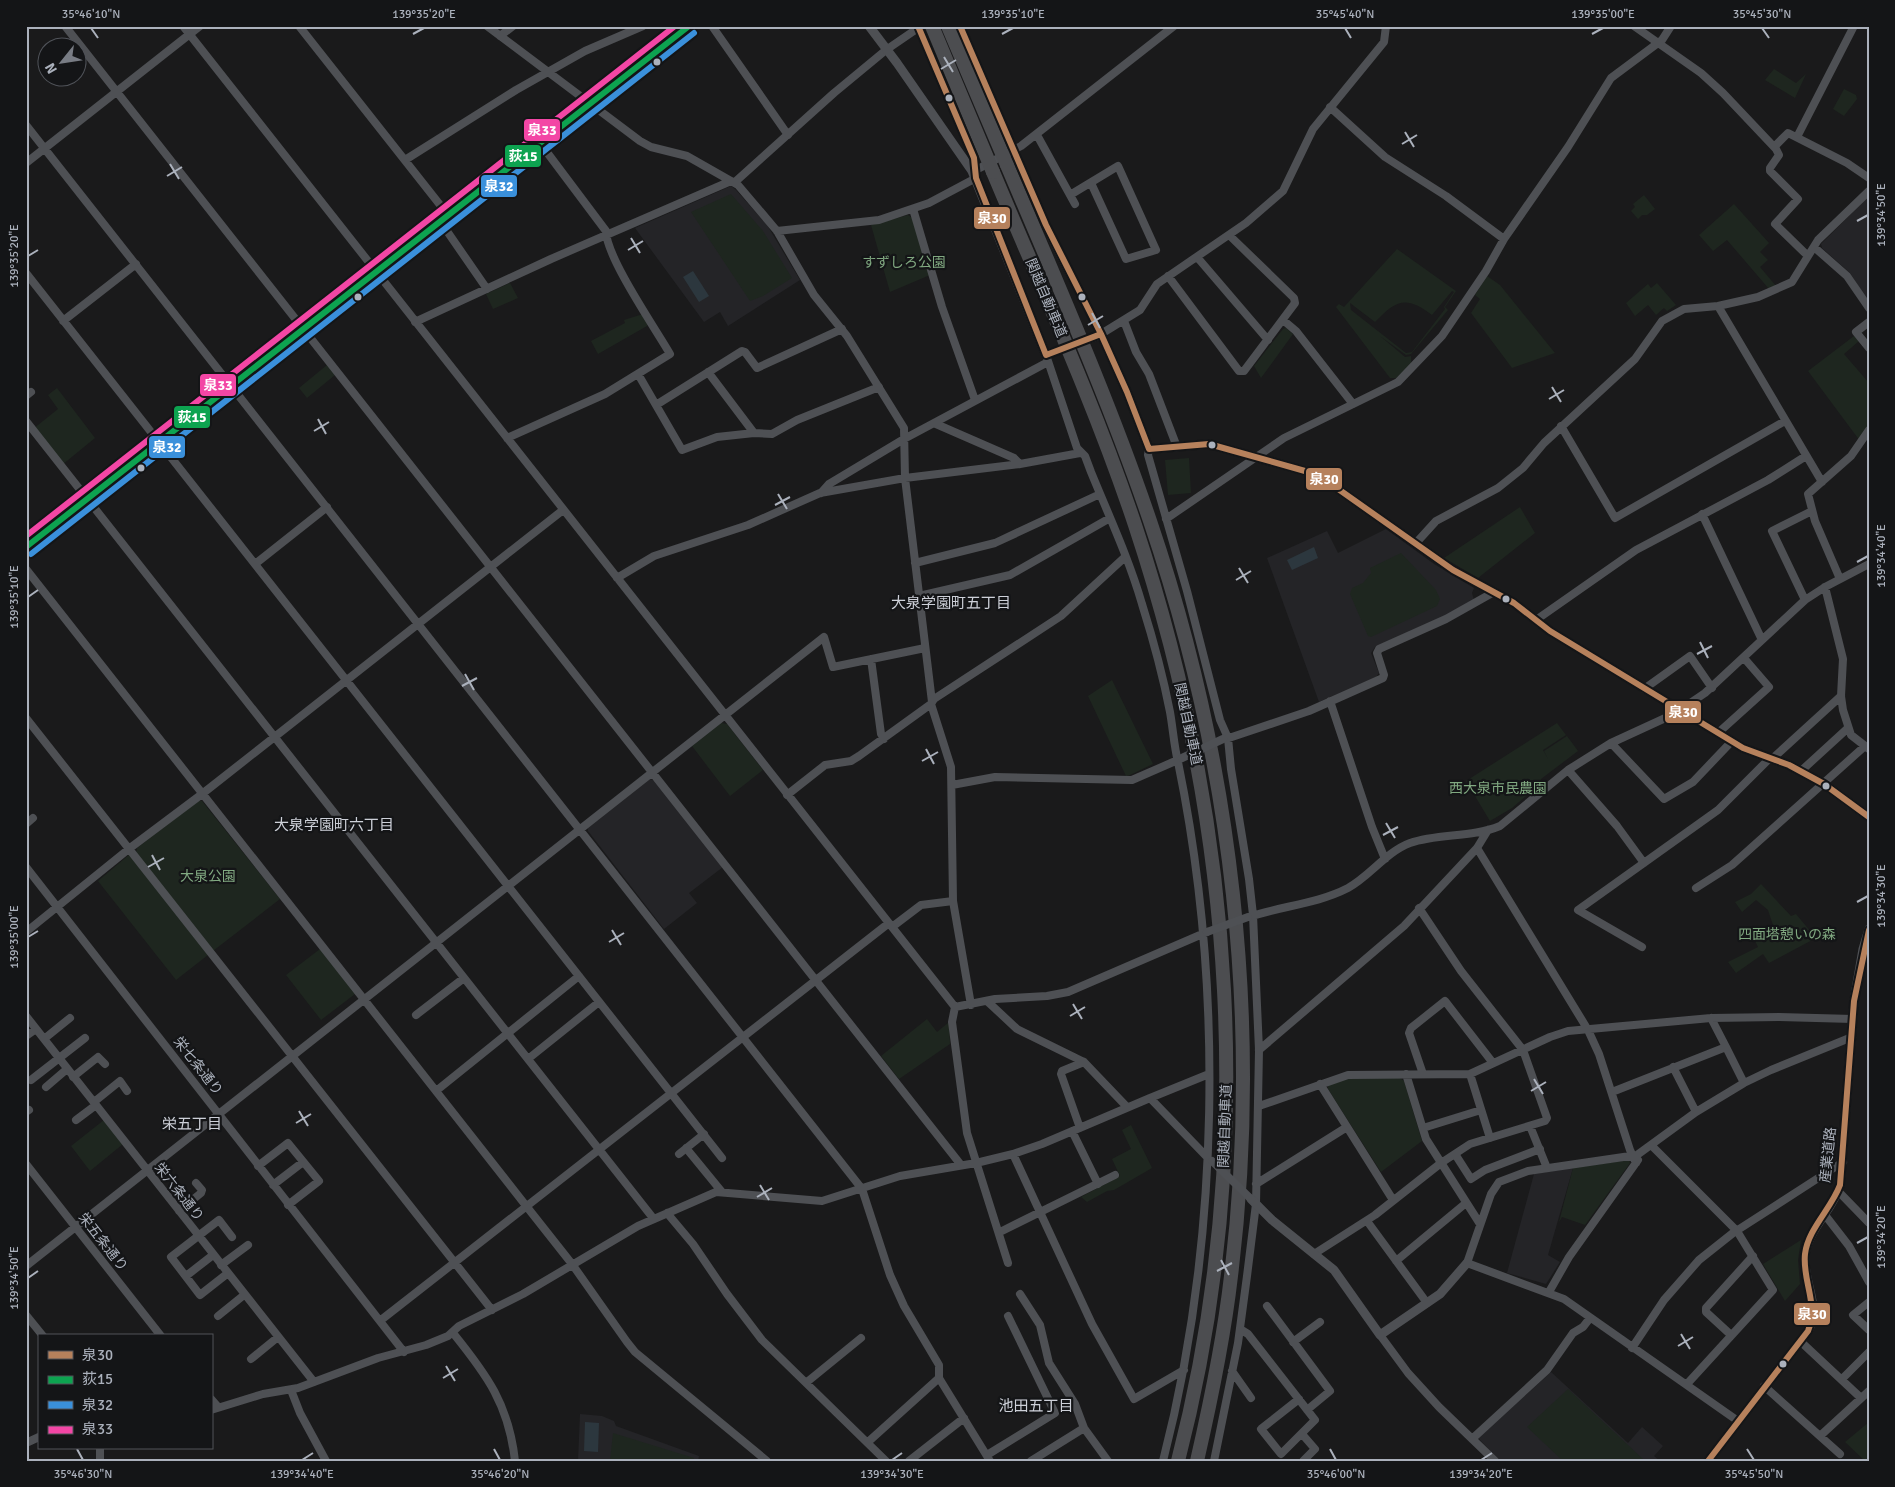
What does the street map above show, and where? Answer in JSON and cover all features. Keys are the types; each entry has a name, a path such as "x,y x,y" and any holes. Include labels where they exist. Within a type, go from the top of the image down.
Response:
{"highway":[{"name":"関越自動車道","path":"948,26 1104,397 1150,520 1198,690 1225,832 1238,946 1243,1072 1242,1144 1237,1217 1226,1316 1197,1461"},
{"name":"関越自動車道","path":"922,27 994,172 1058,326 1134,523 1163,619 1183,698 1210,834 1224,986 1227,1042 1227,1122 1216,1261 1194,1394 1178,1461"}],"street":[{"path":"65,26 962,1165"},
{"path":"183,26 955,1007 952,1022 967,1133 1000,1232 1008,1263"},
{"path":"26,163 200,26"},
{"path":"299,26 448,215"},
{"path":"487,26 547,73 640,141 651,147 687,156 733,182 777,231 814,295 842,329 904,428 905,478 931,703 946,746 951,768 953,901 971,1005"},
{"path":"500,36 513,26"},
{"path":"405,160 516,90 585,52 643,26"},
{"path":"26,547 689,26"},
{"path":"712,26 788,135"},
{"path":"868,26 976,174"},
{"path":"960,26 1052,240 1128,392 1149,449 1148,455 1188,591 1226,739 1251,916 1259,1050 1259,1106 1256,1184 1240,1329 1214,1461"},
{"path":"777,231 879,220 930,203 1036,135 1174,26"},
{"path":"1099,335 1140,310 1158,284 1229,235 1283,191 1313,128 1384,42 1386,26"},
{"path":"1634,26 1659,42 1724,93 1774,147 1779,155 1770,171 1798,199 1775,224 1808,256"},
{"path":"1166,519 1284,438 1398,382 1428,352 1486,271 1504,239 1568,147 1611,78 1659,42 1671,26"},
{"path":"1797,137 1854,26"},
{"path":"415,322 606,235 733,182 886,50 922,27 964,133 976,174 1048,357 1080,453 1085,456 1125,557 1148,626 1170,712 1186,800 1205,933 1209,1158 1197,1283 1184,1370 1163,1461"},
{"path":"1330,107 1384,157 1446,196 1504,239"},
{"path":"26,125 862,1189 890,1275 904,1306 939,1365 939,1378 988,1458 1055,1413 1008,1316"},
{"path":"951,140 964,133"},
{"path":"1774,147 1785,133 1797,137 1847,163 1869,178"},
{"path":"1036,135 1075,204"},
{"path":"507,438 605,394 670,354 616,262 606,231 540,143"},
{"path":"1070,195 1118,166 1156,250 1126,259 1091,183"},
{"path":"1416,543 1436,521 1491,492 1510,479 1561,426 1635,358 1662,321 1684,309 1718,306 1758,297 1792,282 1814,247 1869,191"},
{"path":"913,209 942,307 976,400"},
{"path":"440,221 487,289"},
{"path":"1168,276 1239,371 1244,372 1295,303 1294,298 1229,235"},
{"path":"1814,247 1847,276 1869,308"},
{"path":"1197,257 1268,340"},
{"path":"63,321 136,264"},
{"path":"26,273 722,1158"},
{"path":"1718,306 1822,482"},
{"path":"1283,320 1296,332 1353,404"},
{"path":"1124,321 1136,352 1148,374 1177,447"},
{"path":"1869,322 1856,332 1869,348"},
{"path":"656,405 742,351 745,352 757,368 842,329"},
{"path":"820,493 831,483 904,439 936,424 1048,357"},
{"path":"708,372 754,433"},
{"path":"638,374 682,450 714,438 754,433 772,434 797,420 879,387"},
{"path":"1561,426 1615,518 1785,420"},
{"path":"936,424 1014,458 1020,464"},
{"path":"28,427 87,499 653,1218"},
{"path":"1840,579 1812,511 1808,494 1851,456 1869,430"},
{"path":"1149,449 1209,444 1305,471 1324,479 1454,570 1514,603 1536,620 1644,688 1732,742 1801,771 1824,784 1869,817"},
{"path":"617,578 654,556 748,525 820,493 905,478 1020,464 1080,453"},
{"path":"1536,620 1636,550 1768,480 1806,456"},
{"path":"915,563 995,543 1100,494"},
{"path":"255,564 327,507"},
{"path":"26,932 130,848 202,794 563,510"},
{"path":"1805,600 1772,531 1812,511"},
{"path":"1702,514 1762,640"},
{"path":"919,596 1010,575 1110,518"},
{"path":"788,794 825,766 851,761 998,655 1061,616 1125,557"},
{"path":"955,1007 987,1001 1047,996 1068,992 1205,933 1251,916 1322,898 1346,889 1407,844 1423,839 1488,830 1516,814 1568,770 1611,743 1680,710 1712,688 1805,600 1825,587 1869,564"},
{"path":"26,570 572,1264 635,1352 767,1461"},
{"path":"1696,888 1732,865 1867,748 1851,735 1848,728 1841,696 1844,659 1825,587"},
{"path":"952,785 1003,777 1132,780 1163,764 1226,739 1309,711 1383,678 1384,675 1377,653 1379,649 1446,619 1494,592"},
{"path":"26,1266 824,637 833,667 925,648"},
{"path":"1644,688 1690,656 1712,688"},
{"path":"1718,733 1768,687 1744,658"},
{"path":"871,659 881,734 884,739"},
{"path":"1642,947 1578,910 1718,810 1841,696"},
{"path":"1330,701 1372,827 1386,859"},
{"path":"26,718 492,1310"},
{"path":"1801,771 1848,728"},
{"path":"1611,743 1664,799 1693,782 1732,742"},
{"path":"1568,770 1617,826 1644,863"},
{"path":"1259,1050 1270,1043 1340,979 1384,945 1477,848 1488,830"},
{"path":"1477,848 1588,1030 1612,1092 1634,1159"},
{"name":"栄七条通り","path":"26,866 288,1205 382,1320 404,1352"},
{"path":"382,1320 672,1094 815,979 921,904 953,901"},
{"path":"1314,1254 1367,1221 1441,1163 1470,1144 1545,1121 1547,1118 1523,1050 1461,971 1420,908"},
{"name":"産業道路","path":"1708,1461 1812,1324 1814,1313 1805,1263 1806,1254 1811,1237 1838,1191 1843,1162 1853,1020 1859,972 1869,930"},
{"path":"436,1091 579,976"},
{"path":"416,1015 464,978"},
{"path":"987,1001 1017,1029 1084,1062 1127,1107"},
{"path":"1422,1074 1409,1033 1411,1028 1444,1001 1493,1063"},
{"path":"528,1059 599,1002"},
{"name":"栄六条通り","path":"26,1016 314,1382"},
{"path":"1259,1106 1348,1075 1470,1074 1568,1031 1711,1018 1779,1017 1853,1020"},
{"path":"44,1039 70,1018"},
{"path":"1711,1018 1744,1083"},
{"path":"26,1036 36,1029"},
{"path":"1549,1292 1569,1256 1634,1159 1696,1112 1744,1083 1779,1066 1852,1037"},
{"path":"32,1080 86,1038"},
{"path":"1612,1092 1726,1047"},
{"path":"73,1077 98,1057 105,1064"},
{"path":"1084,1062 1062,1071 1061,1074 1076,1129 1098,1184"},
{"path":"1673,1067 1696,1112"},
{"path":"46,1086 67,1069"},
{"path":"215,1408 263,1394 291,1390 378,1358 404,1352 439,1340 453,1333 459,1326 523,1294 653,1218 716,1192 822,1201 900,1176 976,1163 1013,1154 1209,1074"},
{"path":"1406,1074 1426,1138 1480,1224"},
{"path":"1470,1074 1490,1138"},
{"path":"76,1120 120,1081 127,1091"},
{"path":"1320,1084 1393,1200"},
{"path":"1150,1098 1253,1202 1334,1270 1408,1373 1495,1461"},
{"path":"1423,1128 1481,1110"},
{"path":"1530,1126 1547,1168"},
{"path":"1256,1184 1347,1127"},
{"path":"678,1154 704,1134"},
{"path":"258,1166 288,1143 319,1181 288,1205"},
{"path":"1651,1145 1737,1231 1773,1290 1687,1384"},
{"path":"686,1148 722,1192"},
{"path":"1455,1154 1471,1179 1485,1170 1540,1150"},
{"path":"1013,1154 1092,1324 1134,1399 1184,1370"},
{"path":"1380,1335 1446,1288 1467,1263 1480,1224 1498,1183 1528,1171 1634,1159"},
{"path":"273,1185 303,1162"},
{"path":"1632,1348 1664,1300 1699,1260 1737,1231 1843,1162"},
{"name":"栄五条通り","path":"26,1164 159,1334"},
{"path":"1000,1232 1115,1175"},
{"path":"178,1211 201,1193 202,1190 196,1183"},
{"path":"1838,1191 1866,1214 1869,1223"},
{"path":"1396,1260 1466,1203"},
{"path":"667,1213 697,1249 727,1294 762,1340 886,1461"},
{"path":"1825,1215 1849,1246 1869,1282"},
{"path":"228,1273 200,1295 171,1257 219,1220 232,1237"},
{"path":"1367,1221 1426,1303"},
{"path":"221,1265 248,1245"},
{"path":"186,1276 213,1255"},
{"path":"1731,1335 1706,1312 1706,1308 1753,1256"},
{"path":"1467,1263 1564,1299 1738,1421"},
{"path":"1020,1294 1040,1325 1049,1363 1074,1404 1084,1428 1108,1461"},
{"path":"218,1316 244,1295"},
{"path":"1869,1302 1853,1315 1869,1330"},
{"path":"1267,1306 1330,1392 1307,1410"},
{"path":"26,1315 41,1334"},
{"path":"1472,1439 1547,1370 1574,1333 1583,1327 1590,1318"},
{"path":"1293,1342 1320,1322"},
{"path":"1240,1329 1248,1334 1315,1420 1281,1454 1261,1429 1298,1399"},
{"path":"453,1333 481,1367 500,1399 514,1461"},
{"path":"251,1359 278,1337"},
{"path":"807,1382 861,1338"},
{"path":"1800,1341 1861,1398"},
{"path":"1842,1379 1869,1352"},
{"path":"1232,1372 1251,1398"},
{"path":"868,1442 939,1378"},
{"path":"1764,1386 1840,1454"},
{"path":"291,1390 300,1413 326,1461"},
{"path":"1820,1436 1869,1391"},
{"path":"910,1461 964,1418"},
{"path":"1032,1461 1084,1428"},
{"path":"1302,1434 1314,1449 1307,1459"},
{"path":"26,1443 38,1437"}],"shaded area":[{"path":"731,186 767,225 800,280 728,326 720,312 704,322 635,228"},
{"path":"1869,196 1869,303 1850,273 1822,248 1821,244"},
{"path":"693,271 709,296 699,302 683,277"},
{"path":"1386,529 1434,564 1474,588 1472,593 1474,600 1445,616 1375,647 1371,653 1379,673 1376,677 1319,702 1267,558 1327,531 1338,553"},
{"path":"1314,547 1318,558 1292,570 1287,560"},
{"path":"650,779 655,781 723,867 689,893 697,903 664,929 588,831 588,828"},
{"path":"1573,1168 1548,1255 1560,1262 1546,1284 1507,1273 1534,1174"},
{"path":"1551,1372 1628,1443 1642,1427 1663,1446 1654,1456 1660,1461 1500,1461 1478,1438"},
{"path":"580,1414 602,1416 614,1421 616,1426 699,1456 698,1461 578,1461"},
{"path":"585,1422 599,1423 598,1452 584,1451"}],"green space":[{"path":"1774,69 1796,83 1806,74 1795,98 1765,80"},
{"path":"1844,89 1856,95 1857,99 1844,116 1833,109"},
{"path":"731,194 763,231 792,278 763,296 750,301 691,212"},
{"path":"1644,195 1655,209 1638,219 1631,211 1635,207 1633,204"},
{"path":"1734,204 1769,243 1760,252 1768,260 1760,267 1776,286 1769,289 1727,240 1713,251 1699,235"},
{"name":"すずしろ公園","path":"908,215 912,218 930,275 890,292 871,225"},
{"path":"1397,249 1456,291 1445,307 1448,310 1411,354 1406,355 1380,336 1405,357 1411,356 1411,364 1396,378 1390,378 1336,307 1339,304 1344,307","holes":["1452,291 1454,292 1444,307 1445,309 1412,352 1406,353 1351,310 1350,303 1375,322 1389,309 1402,303 1415,305 1432,315"]},
{"path":"1487,276 1500,285 1555,353 1512,368 1471,313 1480,299 1475,295"},
{"path":"510,283 518,298 493,309 486,294"},
{"path":"1657,283 1676,305 1667,311 1664,308 1656,315 1648,305 1635,316 1626,303 1648,284 1651,288"},
{"path":"643,314 648,323 647,326 598,354 591,341 625,323 624,320"},
{"path":"1286,328 1293,334 1261,378 1254,366 1283,329"},
{"path":"1854,336 1859,341 1844,354 1869,383 1869,428 1860,441 1808,371"},
{"path":"327,365 335,375 307,398 299,388"},
{"path":"57,388 95,438 62,465 33,429 58,409 48,395"},
{"path":"1189,458 1191,493 1168,495 1165,460"},
{"path":"1520,507 1535,533 1478,578 1444,558"},
{"path":"1401,553 1436,590 1440,599 1437,606 1371,637 1368,636 1350,594 1352,588 1363,583 1371,573 1370,568"},
{"path":"1112,680 1153,764 1126,776 1088,696"},
{"path":"721,723 727,724 763,770 730,796 692,746"},
{"name":"西大泉市民農園","path":"1557,723 1566,735 1543,750 1548,759 1544,751 1567,736 1578,751 1541,779 1541,783 1512,808 1490,821 1466,781"},
{"name":"大泉公園","path":"198,801 202,801 280,899 213,951 136,854 137,848"},
{"name":"大泉公園","path":"130,854 208,955 176,980 98,881"},
{"name":"四面塔憩いの森","path":"1761,884 1791,916 1796,914 1816,938 1769,963 1763,954 1736,973 1728,962 1758,947 1754,939 1773,925 1768,910 1756,900 1742,912 1735,902 1751,894"},
{"path":"320,949 355,994 321,1020 286,975"},
{"path":"927,1019 937,1032 949,1022 950,1044 899,1079 881,1056"},
{"path":"1349,1078 1400,1078 1404,1081 1422,1141 1381,1172 1328,1089 1328,1085"},
{"path":"104,1120 123,1144 90,1171 71,1146"},
{"path":"1131,1125 1152,1168 1114,1190 1107,1191 1087,1202 1081,1197 1120,1176 1112,1159 1131,1149 1122,1130"},
{"path":"1629,1160 1630,1163 1585,1225 1562,1217 1559,1222 1573,1168"},
{"path":"1801,1240 1798,1260 1800,1284 1785,1301 1763,1264"},
{"path":"1568,1389 1643,1459 1641,1461 1563,1461 1527,1427"},
{"path":"1869,1422 1869,1461 1865,1461 1845,1442"},
{"path":"613,1433 694,1458 693,1461 610,1461"}],"tunnel":[{"path":"1051,353 1097,336"}],"transit line":[{"name":"泉33","path":"26,536 675,26"},
{"name":"荻15","path":"26,547 689,26"},
{"name":"泉30","path":"918,26 974,158 976,178 1046,355 1101,334"},
{"name":"泉30","path":"960,26 1046,225 1101,334 1127,392 1149,449 1209,444 1305,471 1324,479 1453,570 1514,603 1550,631 1743,748 1789,765 1824,784 1869,817"},
{"name":"泉32","path":"31,554 694,33"},
{"name":"泉30","path":"1708,1461 1808,1331 1812,1311 1805,1254 1810,1236 1840,1185 1854,1001 1869,930"}],"district":[{"name":"大泉学園町五丁目","path":"951,603"},
{"name":"大泉学園町六丁目","path":"334,825"},
{"name":"栄五丁目","path":"192,1124"},
{"name":"池田五丁目","path":"1036,1406"}]}
